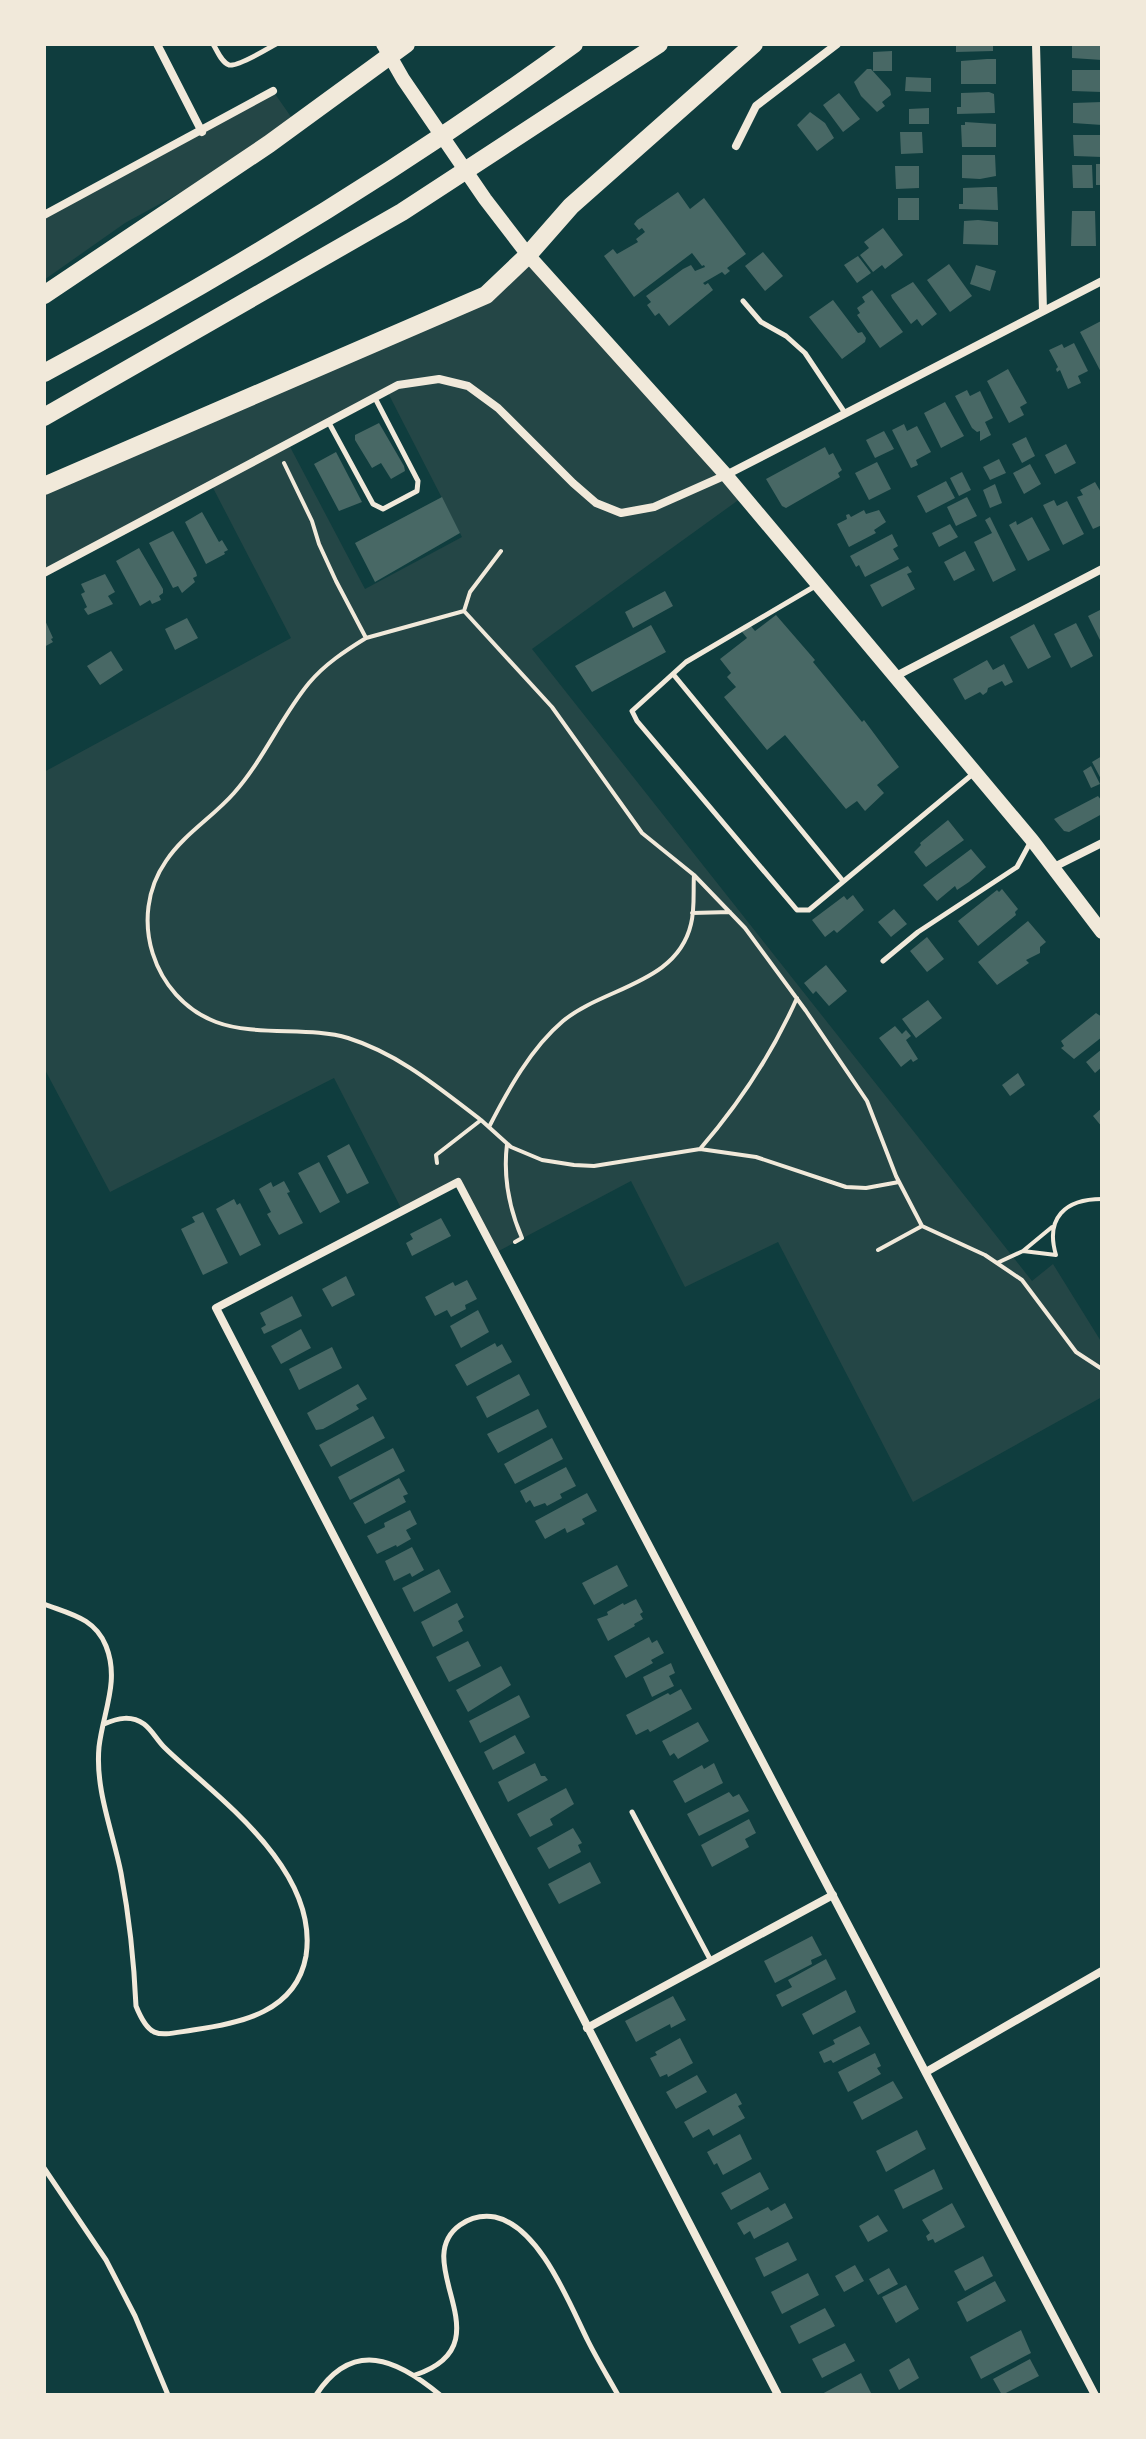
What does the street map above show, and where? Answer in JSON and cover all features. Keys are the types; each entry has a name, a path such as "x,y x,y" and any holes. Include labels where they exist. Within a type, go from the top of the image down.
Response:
{"highway":[{"path":"44,295 269,144 387,49 406,44"},
{"path":"44,373 142,321 250,257 497,100 574,44"},
{"path":"44,417 402,212 659,44"},
{"path":"44,486 486,295 528,255 571,206 754,44"}],"main road":[{"path":"387,49 403,79 485,199 528,255 726,475 1032,840 1102,932"}],"street":[{"path":"157,44 202,132"},
{"path":"736,146 756,106 837,44"},
{"path":"1036,44 1043,311"},
{"path":"44,215 273,91"},
{"path":"44,573 398,385 439,379 468,386 498,408 596,503 621,513 654,507 726,475 1102,281"},
{"path":"896,676 1102,569"},
{"path":"1054,867 1102,843"},
{"path":"778,2395 216,1308 458,1182 1095,2395"},
{"path":"587,2028 833,1895"},
{"path":"926,2072 1102,1971"}],"lane":[{"path":"213,44 229,65 276,44"},
{"path":"743,301 761,322 786,336 805,353 845,413"},
{"path":"328,422 373,504 383,509 417,491 418,481 374,398"},
{"path":"818,584 686,662 632,711 637,721 797,910 809,910 975,772"},
{"path":"673,674 843,881"},
{"path":"883,961 918,932 1017,867 1032,840"},
{"path":"44,1604 91,1622 106,1645 113,1673 99,1748 100,1780 121,1873 136,2006 143,2023 156,2033 182,2032 238,2023 265,2012 289,1994 304,1968 308,1940 304,1912 289,1878 268,1847 232,1808 164,1747 144,1724 128,1717 104,1724"},
{"path":"632,1812 711,1961"},
{"path":"44,2168 106,2260 135,2316 168,2395"},
{"path":"415,2375 435,2369 447,2356 456,2337 458,2315 445,2278 443,2257 447,2238 457,2226 470,2219 487,2216 506,2219 537,2247 618,2395"},
{"path":"316,2395 329,2376 354,2363 388,2361 415,2375 440,2395"}],"path":[{"path":"284,463 312,521 330,569 366,638"},
{"path":"464,611 470,592 501,551"},
{"path":"464,611 366,638 330,662 310,682 288,711 260,760 234,793 183,840 165,862 152,888 146,923 151,953 164,980 184,1003 217,1022 260,1030 345,1036 377,1048 417,1071 507,1144 542,1160 594,1166 700,1149 756,1157 846,1187 866,1188 899,1182"},
{"path":"464,611 552,707 642,833 694,875 731,912 797,998 867,1101 899,1182 922,1226 997,1263 1022,1280 1076,1352 1102,1369"},
{"path":"489,1128 500,1105 538,1048 563,1021 654,973 676,957 691,925 694,875"},
{"path":"692,913 731,912"},
{"path":"700,1149 725,1120 777,1043 797,998"},
{"path":"437,1163 436,1155 481,1120"},
{"path":"507,1144 504,1166 509,1198 522,1238 515,1242"},
{"path":"997,1263 1023,1251 1052,1226 1072,1203 1102,1199"},
{"path":"878,1250 922,1226"},
{"path":"1023,1251 1056,1255 1052,1226"}],"shaded area":[{"path":"273,91 296,124 269,144 125,223 44,280 44,215"},
{"path":"528,255 744,496 532,649 1032,1281 1053,1264 1102,1343 1102,1397 913,1502 778,1242 685,1287 631,1181 495,1253 458,1182 402,1210 334,1078 110,1192 44,1068 44,772 291,638 211,484 44,573 44,486 486,295","holes":["387,391 462,537 365,589 288,443"]}],"building":[{"path":"993,44 993,51 956,52 956,45"},
{"path":"1072,44 1102,44 1102,60 1072,58"},
{"path":"892,51 892,71 873,71 873,52"},
{"path":"996,59 996,84 961,84 961,61"},
{"path":"867,69 871,69 890,90 891,95 882,102 885,106 877,112 861,96 854,82"},
{"path":"1072,70 1102,70 1102,92 1072,91"},
{"path":"906,77 931,78 931,92 905,91"},
{"path":"839,93 860,119 843,132 823,105"},
{"path":"961,93 994,94 995,113 957,114 957,107 961,107"},
{"path":"1102,102 1102,125 1073,123 1073,103"},
{"path":"929,108 929,124 909,124 909,109"},
{"path":"810,112 825,123 834,138 817,151 797,125"},
{"path":"965,122 996,124 996,147 962,147 961,125"},
{"path":"900,132 922,132 923,153 901,154"},
{"path":"1073,135 1102,135 1102,157 1074,156"},
{"path":"962,155 995,155 996,176 962,178"},
{"path":"1096,164 1102,164 1102,185 1096,185"},
{"path":"1072,165 1092,165 1093,188 1073,188"},
{"path":"895,166 919,166 919,188 896,189"},
{"path":"997,187 998,210 959,209 959,204 963,204 963,188"},
{"path":"678,192 690,209 704,198 746,254 727,268 730,271 725,275 722,272 703,283 708,283 713,290 669,326 659,313 655,316 647,305 651,302 646,296 683,269 691,265 695,271 704,265 692,253 634,297 604,256 613,249 617,254 638,242 636,239 645,232 634,224 637,220"},
{"path":"898,198 919,198 919,220 898,220"},
{"path":"1072,211 1095,211 1096,246 1071,246"},
{"path":"964,221 998,222 998,245 963,244"},
{"path":"883,228 903,255 885,269 882,265 873,272 860,255 869,248 864,242"},
{"path":"763,252 783,276 765,291 745,266"},
{"path":"858,256 871,273 857,283 844,265"},
{"path":"949,264 972,296 950,312 927,280"},
{"path":"976,265 996,271 990,291 970,284"},
{"path":"913,282 937,314 922,326 917,319 911,324 891,295"},
{"path":"872,290 903,332 880,348 857,315 860,313 857,308 865,302 862,297"},
{"path":"833,300 858,333 862,332 866,338 842,359 809,317"},
{"path":"1102,323 1102,374 1080,332"},
{"path":"1074,343 1088,371 1078,376 1081,383 1068,389 1060,370 1057,372 1058,367 1049,350"},
{"path":"1008,369 1027,403 1020,407 1024,415 1009,423 987,381"},
{"path":"967,390 970,396 980,391 993,418 985,422 991,435 980,441 980,431 972,428 955,396"},
{"path":"945,402 964,436 941,448 924,413"},
{"path":"379,423 404,466 405,471 391,479 381,463 372,468 355,440 355,435"},
{"path":"904,424 907,431 917,426 931,452 916,460 918,465 911,468 892,430"},
{"path":"884,431 894,449 875,458 866,440"},
{"path":"1026,437 1035,456 1022,463 1012,444"},
{"path":"1066,444 1076,463 1055,474 1045,455"},
{"path":"825,447 829,455 833,453 842,470 838,473 840,477 786,508 782,506 766,479"},
{"path":"336,452 362,502 339,511 314,464"},
{"path":"999,459 1006,473 990,480 983,467"},
{"path":"877,462 891,489 869,500 855,473"},
{"path":"1030,464 1041,484 1024,494 1013,473"},
{"path":"962,472 971,490 959,496 950,478"},
{"path":"946,481 955,498 926,513 917,496"},
{"path":"1095,482 1102,494 1102,525 1093,529 1077,497 1083,495 1080,490"},
{"path":"995,484 1002,503 990,508 983,490"},
{"path":"442,497 460,533 375,582 355,543"},
{"path":"967,497 977,516 956,526 947,507"},
{"path":"1054,500 1057,506 1067,501 1084,534 1063,545 1043,505"},
{"path":"864,510 866,514 879,510 886,522 874,530 876,533 849,547 837,524 847,519 846,515 851,517"},
{"path":"202,512 219,542 222,540 228,550 206,564 185,522"},
{"path":"990,517 1016,570 993,582 974,542 992,533 985,520"},
{"path":"1032,517 1050,550 1028,561 1009,525 1016,521 1017,525"},
{"path":"950,524 958,537 939,547 932,533"},
{"path":"173,531 197,576 193,578 195,582 182,593 178,586 173,588 149,543"},
{"path":"892,534 898,546 893,549 899,559 865,577 850,556"},
{"path":"139,548 163,589 159,596 161,600 152,604 150,600 140,606 116,561"},
{"path":"965,551 975,570 954,581 944,562"},
{"path":"908,566 912,572 907,574 915,589 882,607 870,585"},
{"path":"105,574 115,592 108,596 113,604 88,615 84,609 87,607 81,594 85,592 81,584"},
{"path":"665,591 673,606 633,628 625,612"},
{"path":"1102,609 1102,644 1088,616"},
{"path":"776,615 899,767 877,785 884,793 865,811 857,801 846,809 785,735 767,750 724,697 736,687 727,677 731,673 720,659 747,638 742,632 750,625 755,631"},
{"path":"44,618 53,642 44,647"},
{"path":"187,618 198,638 175,650 165,629"},
{"path":"1076,623 1093,656 1071,668 1054,634"},
{"path":"1034,624 1051,657 1028,669 1010,637"},
{"path":"651,625 666,652 592,692 575,666"},
{"path":"111,651 123,670 100,685 87,666"},
{"path":"987,660 993,670 1004,664 1013,682 1005,686 1002,681 988,688 983,695 980,692 965,700 953,679"},
{"path":"1102,756 1102,781 1092,762"},
{"path":"1091,766 1100,784 1091,788 1083,771"},
{"path":"1098,796 1102,801 1102,814 1069,832 1064,831 1054,819"},
{"path":"948,820 964,840 926,867 914,852 920,843"},
{"path":"971,849 986,867 969,882 957,890 955,886 937,901 923,885"},
{"path":"1002,889 1018,909 1016,915 978,946 958,921"},
{"path":"853,895 864,910 837,933 834,930 825,937 812,920 844,896 847,900"},
{"path":"894,909 907,924 891,937 878,922"},
{"path":"1028,921 1046,942 1040,947 1040,953 1026,960 1029,963 997,985 978,962"},
{"path":"927,937 944,959 927,972 910,951"},
{"path":"826,965 847,991 829,1006 804,983"},
{"path":"928,1000 942,1018 916,1038 902,1019"},
{"path":"1096,1013 1102,1017 1102,1037 1074,1059 1061,1048 1064,1046 1061,1041"},
{"path":"895,1026 902,1034 906,1030 911,1036 906,1040 918,1059 913,1062 911,1059 901,1067 879,1038"},
{"path":"1102,1049 1102,1067 1095,1073 1086,1062"},
{"path":"1018,1073 1025,1085 1010,1096 1002,1085"},
{"path":"1102,1108 1102,1127 1093,1116"},
{"path":"349,1144 369,1183 347,1194 327,1156"},
{"path":"319,1162 340,1202 320,1213 298,1173"},
{"path":"284,1181 303,1223 279,1235 267,1214 271,1212 259,1189 271,1182 273,1187"},
{"path":"234,1199 237,1205 240,1203 261,1245 240,1256 216,1209"},
{"path":"203,1212 228,1263 203,1275 181,1229 195,1222 192,1217"},
{"path":"441,1218 451,1236 412,1256 406,1243 413,1239 410,1234"},
{"path":"346,1276 355,1295 332,1307 322,1289"},
{"path":"467,1280 477,1299 451,1317 447,1310 435,1316 425,1297 453,1282 455,1286"},
{"path":"292,1296 302,1316 264,1334 261,1328 266,1325 260,1313"},
{"path":"478,1310 489,1332 461,1348 450,1326"},
{"path":"301,1329 311,1348 281,1364 271,1346"},
{"path":"495,1343 497,1347 502,1344 512,1362 467,1386 455,1365"},
{"path":"332,1347 342,1368 299,1390 289,1369"},
{"path":"519,1374 530,1395 487,1418 476,1397"},
{"path":"358,1384 367,1399 356,1405 359,1409 316,1430 307,1413"},
{"path":"538,1409 547,1427 498,1453 487,1434"},
{"path":"373,1416 385,1438 331,1467 319,1445"},
{"path":"552,1438 563,1459 515,1484 504,1464"},
{"path":"393,1448 405,1471 350,1500 338,1477"},
{"path":"566,1467 576,1486 560,1494 562,1498 547,1506 545,1503 534,1507 530,1500 526,1503 520,1491"},
{"path":"399,1478 408,1494 403,1496 406,1502 365,1524 353,1503"},
{"path":"587,1493 597,1511 582,1519 585,1524 567,1533 565,1528 545,1539 535,1521"},
{"path":"410,1510 417,1524 406,1530 411,1539 377,1554 367,1536"},
{"path":"412,1547 424,1570 412,1577 410,1573 394,1581 385,1561"},
{"path":"617,1565 628,1586 594,1605 582,1583"},
{"path":"439,1569 451,1592 414,1612 402,1588"},
{"path":"636,1599 643,1619 608,1641 597,1619"},
{"path":"457,1603 464,1617 458,1621 463,1631 433,1647 421,1622"},
{"path":"649,1637 652,1643 657,1640 664,1653 626,1678 614,1656"},
{"path":"468,1641 481,1666 449,1682 436,1657"},
{"path":"671,1663 675,1673 669,1676 674,1686 652,1697 643,1677"},
{"path":"501,1666 511,1685 468,1712 456,1690"},
{"path":"681,1689 692,1709 650,1732 648,1729 636,1735 626,1715"},
{"path":"519,1695 530,1717 480,1743 469,1721"},
{"path":"698,1722 709,1741 678,1759 674,1753 670,1756 662,1741"},
{"path":"515,1735 525,1753 493,1770 484,1752"},
{"path":"535,1763 541,1776 548,1780 508,1802 498,1782"},
{"path":"714,1763 723,1783 685,1803 673,1781 702,1765 704,1769"},
{"path":"566,1788 574,1804 550,1819 553,1825 530,1837 517,1814"},
{"path":"729,1792 733,1797 739,1794 749,1811 699,1836 687,1814"},
{"path":"749,1819 756,1833 745,1839 749,1847 712,1867 701,1845"},
{"path":"573,1828 582,1843 578,1845 581,1852 549,1869 537,1848"},
{"path":"590,1862 601,1883 559,1904 548,1884"},
{"path":"812,1936 822,1955 811,1960 812,1964 775,1983 764,1961"},
{"path":"826,1959 836,1979 782,2007 776,1995 792,1987 788,1980"},
{"path":"846,1990 856,2012 813,2035 802,2014"},
{"path":"673,1996 686,2020 671,2028 670,2024 636,2042 625,2021"},
{"path":"860,2026 870,2044 833,2063 831,2060 824,2063 819,2052 835,2044 833,2040"},
{"path":"680,2038 693,2063 668,2077 667,2074 660,2077 650,2058"},
{"path":"875,2053 881,2074 848,2092 838,2072"},
{"path":"697,2075 707,2092 676,2109 666,2092"},
{"path":"893,2081 903,2098 862,2120 853,2102"},
{"path":"736,2093 742,2104 738,2106 745,2118 713,2136 709,2129 693,2138 684,2122"},
{"path":"917,2130 926,2149 886,2172 876,2151"},
{"path":"740,2134 752,2159 723,2175 707,2152"},
{"path":"934,2169 943,2189 903,2209 894,2190"},
{"path":"760,2172 769,2189 731,2210 721,2193"},
{"path":"785,2203 793,2218 754,2239 750,2231 744,2235 737,2223 768,2207 771,2211"},
{"path":"952,2203 965,2227 935,2243 933,2239 928,2241 926,2236 930,2233 922,2220"},
{"path":"878,2215 888,2231 868,2242 859,2226"},
{"path":"788,2242 797,2260 764,2277 755,2258"},
{"path":"983,2256 993,2276 965,2291 954,2271"},
{"path":"855,2265 864,2281 844,2292 835,2276"},
{"path":"889,2268 898,2284 878,2295 869,2279"},
{"path":"808,2273 819,2295 782,2314 771,2292"},
{"path":"995,2281 1006,2301 967,2322 957,2302"},
{"path":"906,2285 919,2309 896,2323 882,2297"},
{"path":"825,2308 835,2326 799,2344 790,2326"},
{"path":"1021,2330 1031,2353 981,2379 970,2357"},
{"path":"845,2343 855,2361 822,2378 812,2359"},
{"path":"909,2358 919,2378 899,2390 889,2370"},
{"path":"1030,2359 1039,2376 1002,2395 993,2379"},
{"path":"861,2373 872,2395 820,2395"}]}
